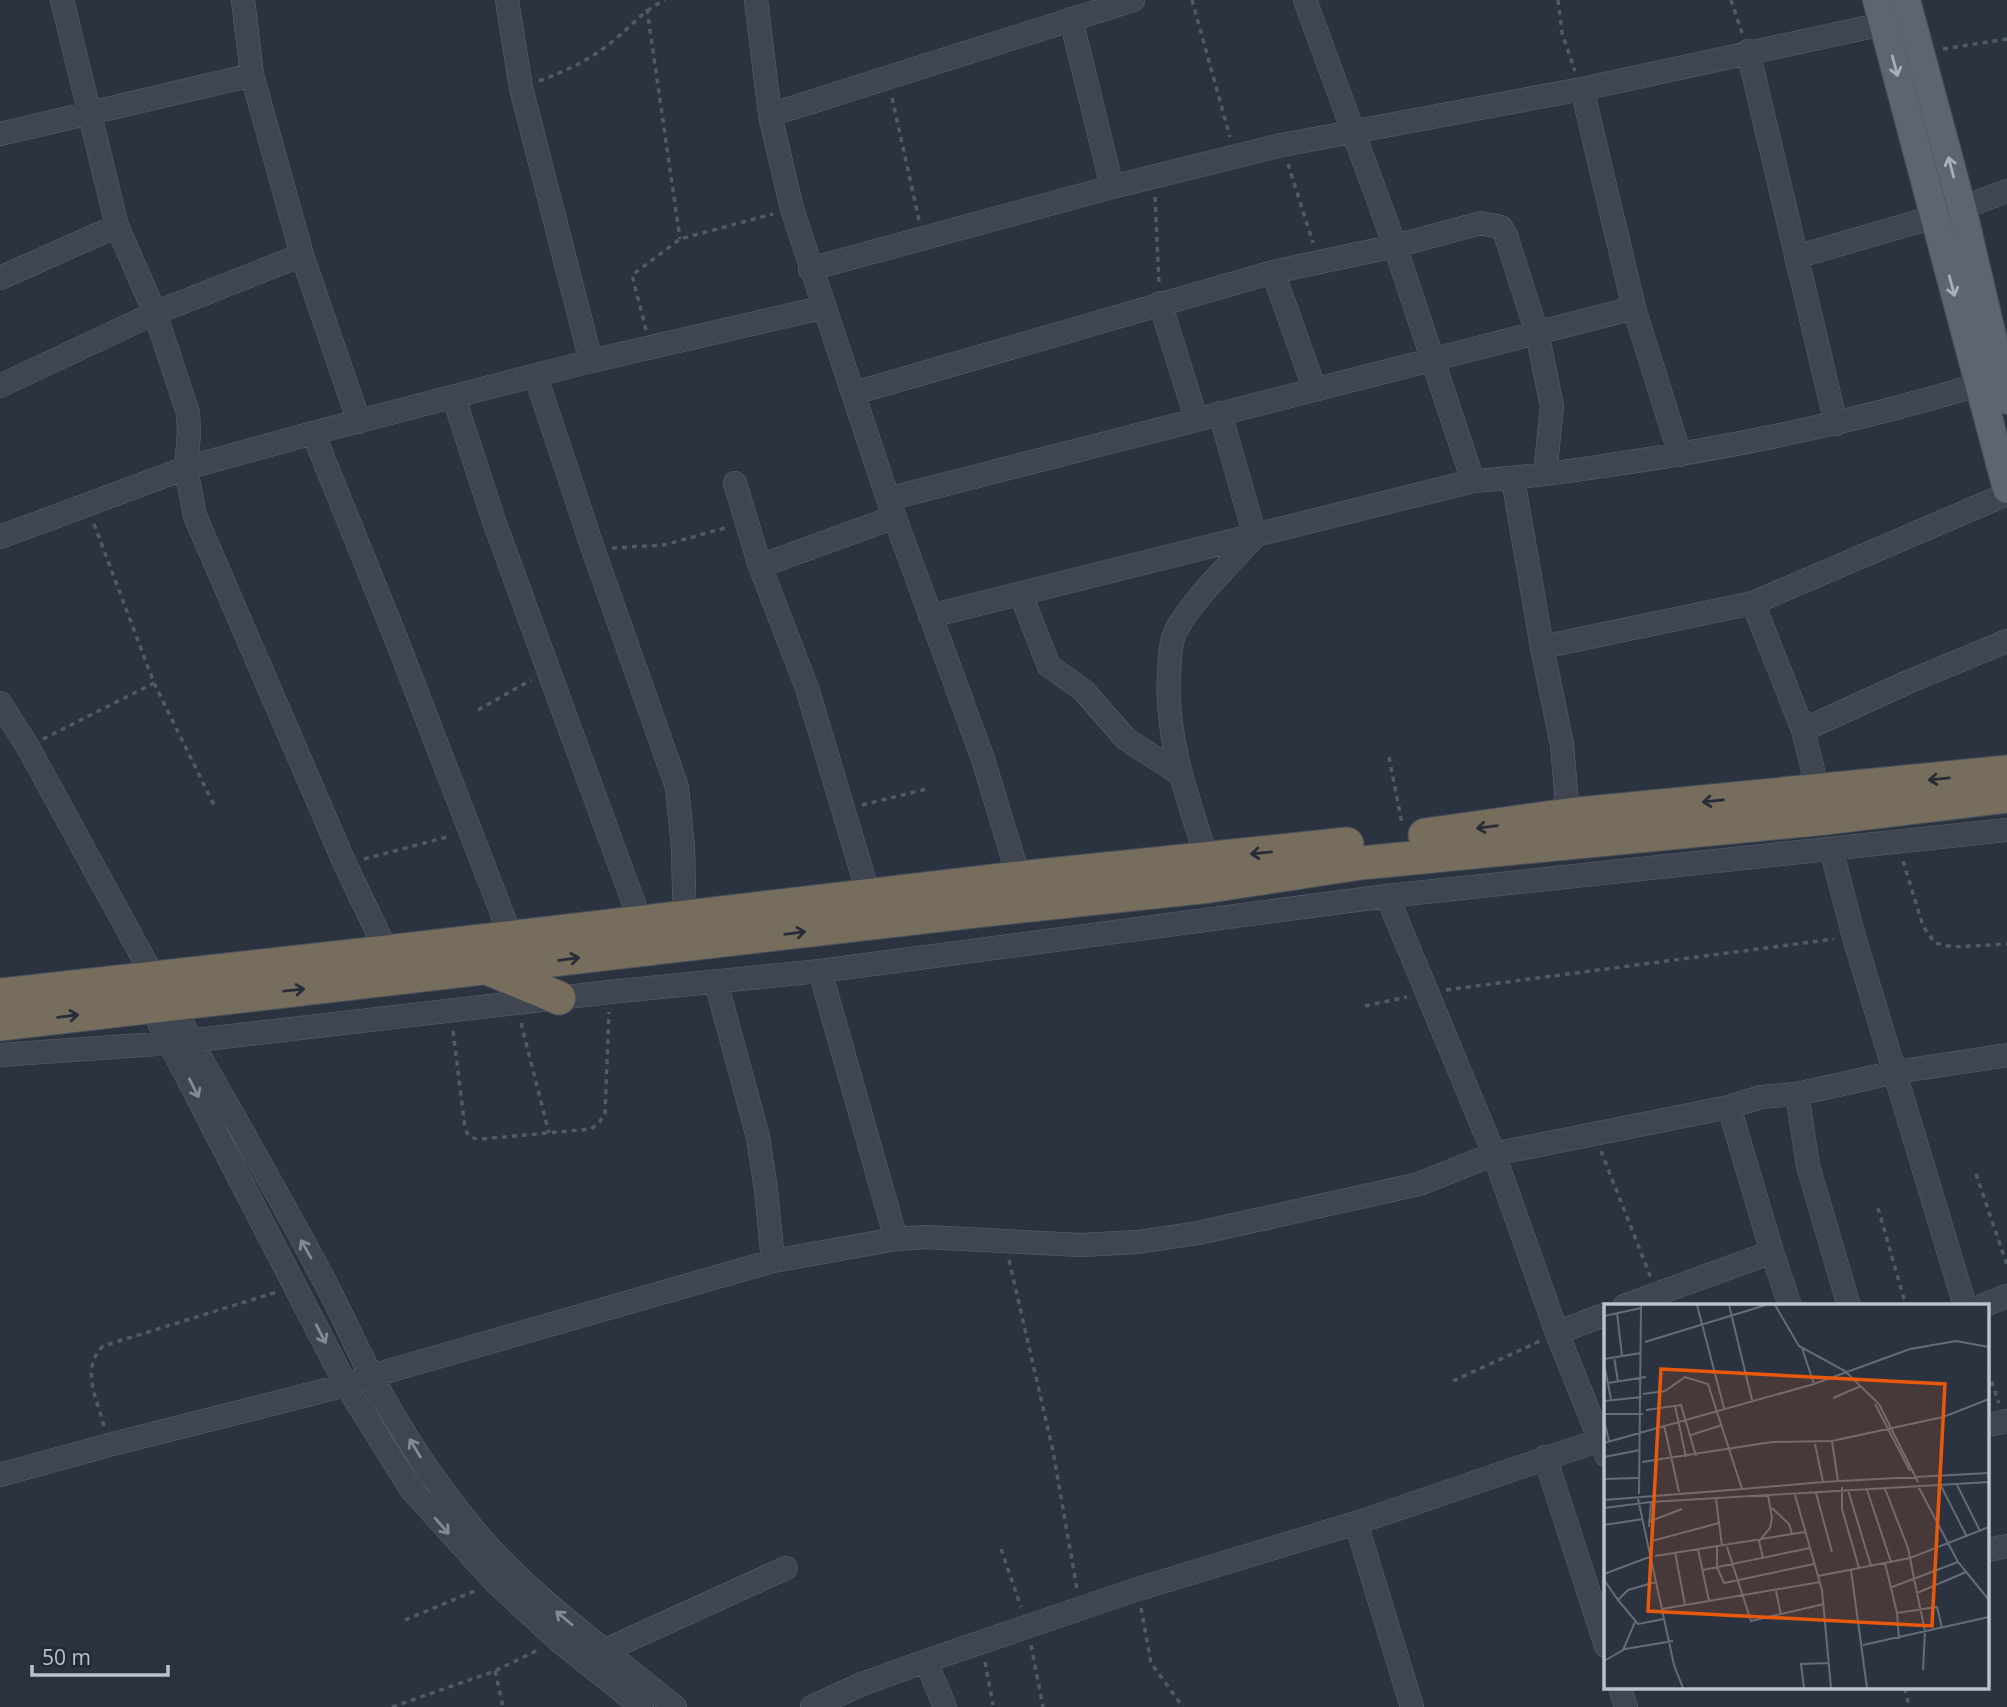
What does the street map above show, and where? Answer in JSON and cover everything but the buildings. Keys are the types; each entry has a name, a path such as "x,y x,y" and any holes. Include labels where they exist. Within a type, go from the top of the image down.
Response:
{"highway":[{"path":"0,1024 387,952 641,923 685,931 975,911 1405,838 1568,815 2007,772"},
{"path":"0,995 159,996 489,969 869,896 1020,878 1209,872 1361,863 1826,818 2007,796"},
{"path":"489,969 559,998"}],"main road":[{"path":"1895,11 1920,52 1962,208 1999,388 2007,491"},
{"path":"1895,11 1934,217 1999,388"}],"street":[{"path":"62,0 117,226 155,313 188,414 188,488 203,537 345,864 387,952"},
{"path":"243,0 252,75 302,255 359,422"},
{"path":"507,0 521,88 591,361"},
{"path":"756,0 770,115 792,209 810,269 855,393 891,508 983,759 1020,878"},
{"path":"770,115 1133,0"},
{"path":"1305,0 1395,246 1473,481"},
{"path":"810,269 1112,187 1282,145 1582,89 1748,51 1895,11"},
{"path":"1071,19 1112,187"},
{"path":"1748,51 1836,424"},
{"path":"0,134 252,75"},
{"path":"1582,89 1634,308 1680,455"},
{"path":"1962,208 2007,191"},
{"path":"1796,257 1934,217"},
{"path":"855,393 1273,272 1395,246 1481,223 1501,227 1506,236 1537,333 1552,405 1545,474"},
{"path":"0,278 117,226"},
{"path":"0,386 155,313 302,255"},
{"path":"1273,272 1315,390"},
{"path":"1160,303 1196,418"},
{"path":"0,537 186,468 591,361 825,307"},
{"path":"760,566 891,508 1196,418 1634,308"},
{"path":"536,377 677,787 683,848 685,931"},
{"path":"930,616 1473,481 1513,479 1680,455 1999,388"},
{"path":"454,398 495,524 641,923"},
{"path":"1220,413 1255,536"},
{"path":"313,433 397,641 511,937"},
{"path":"1513,479 1562,745 1568,815"},
{"path":"735,483 760,566 807,688 869,896"},
{"path":"1542,646 1753,603 2007,491"},
{"path":"1209,872 1180,774 1170,726 1167,698 1170,651 1177,627 1255,536"},
{"path":"1021,594 1049,666 1083,690 1126,738 1180,774"},
{"path":"1753,603 1803,730 1818,791"},
{"path":"1803,730 2007,641"},
{"path":"0,703 28,747 159,996 296,1286 346,1385 411,1489 495,1582 558,1640 642,1707"},
{"path":"0,1055 181,1041 820,971 1387,896 2007,830"},
{"path":"1831,849 1854,937 1964,1304"},
{"path":"1387,896 1494,1154 1557,1333 1604,1442"},
{"path":"975,911 981,950"},
{"path":"820,971 897,1239"},
{"path":"716,982 758,1137 773,1261"},
{"path":"181,1041 326,1285 371,1376 431,1474 474,1529 510,1569 566,1621 607,1650 675,1707"},
{"path":"0,1475 346,1385 773,1261 897,1239 926,1237 1081,1245 1138,1242 1198,1233 1419,1184 1494,1154 1729,1107 1761,1097 1797,1094 1896,1072 2007,1055"},
{"path":"1797,1094 1808,1166 1848,1304"},
{"path":"1729,1107 1789,1304"},
{"path":"1629,1304 1772,1252"},
{"path":"1987,1304 2007,1296"},
{"path":"1557,1333 1604,1315"},
{"path":"812,1707 862,1684 1138,1589 1356,1523 1545,1457 1604,1444"},
{"path":"1545,1457 1604,1640"},
{"path":"1356,1523 1412,1707"},
{"path":"588,1664 607,1650 786,1568"},
{"path":"926,1661 945,1707"},
{"path":"1621,1690 1626,1707"}],"path":[{"path":"521,88 574,69 612,42 647,9 665,0"},
{"path":"1192,0 1236,156"},
{"path":"1558,0 1562,33 1582,89"},
{"path":"1731,0 1748,51"},
{"path":"647,9 680,239"},
{"path":"1920,52 2007,39"},
{"path":"887,78 923,239"},
{"path":"1282,145 1319,261"},
{"path":"1154,178 1160,303"},
{"path":"651,348 632,275 680,239 792,209"},
{"path":"86,504 154,682 214,805"},
{"path":"593,549 664,545 747,522"},
{"path":"478,710 549,670"},
{"path":"28,747 154,682"},
{"path":"1389,757 1405,838"},
{"path":"843,810 927,789"},
{"path":"345,864 470,831"},
{"path":"1897,842 1923,926 1935,943 1954,947 2007,944"},
{"path":"1365,1006 1428,992 1854,937"},
{"path":"451,1012 468,1136 482,1139 591,1129 605,1113 610,992"},
{"path":"515,1003 549,1133"},
{"path":"1594,1133 1657,1293"},
{"path":"1976,1174 2007,1265"},
{"path":"1878,1208 1905,1304"},
{"path":"1005,1241 1053,1451 1081,1609"},
{"path":"109,1445 90,1372 94,1355 103,1346 296,1286"},
{"path":"1452,1381 1557,1333"},
{"path":"1990,1380 2000,1422"},
{"path":"405,1620 495,1582"},
{"path":"1138,1589 1151,1663 1183,1707"},
{"path":"392,1707 495,1671 558,1640"},
{"path":"981,1643 993,1705"},
{"path":"495,1671 503,1707"}]}
